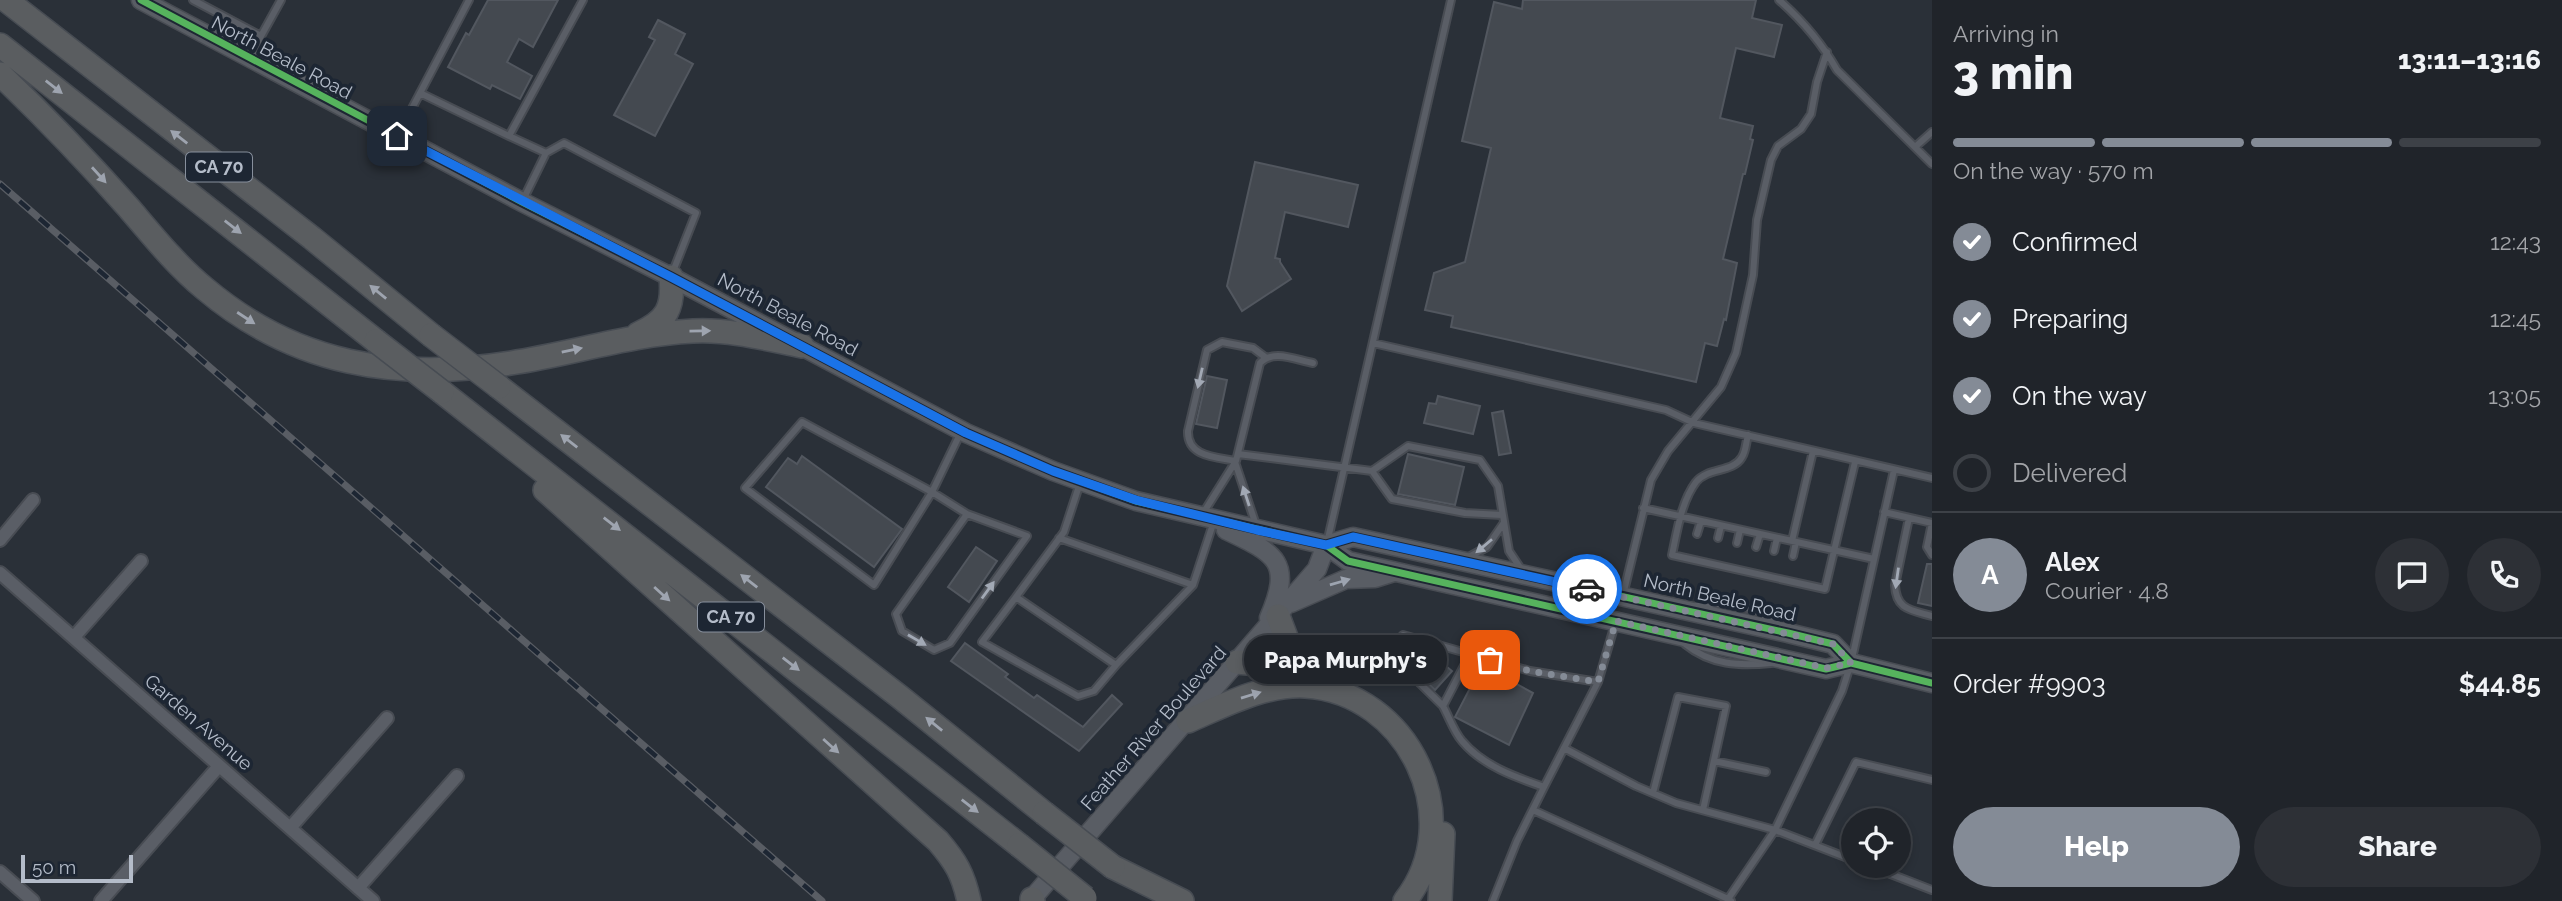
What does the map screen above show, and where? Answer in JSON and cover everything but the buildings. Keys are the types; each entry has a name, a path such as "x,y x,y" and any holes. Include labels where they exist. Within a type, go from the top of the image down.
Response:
{"highway":[{"name":"CA 70","path":"6,0 312,238 431,335 900,697 1157,901"},
{"name":"CA 70","path":"0,45 1087,900"},
{"path":"0,74 51,121 203,288 248,321 286,341 323,355 388,369 448,370 512,363 632,337 693,331 719,331 803,346"},
{"path":"632,337 650,329 666,315 673,292 671,277"},
{"path":"489,428 537,483 938,841 954,860 964,878 968,901"},
{"path":"1283,610 1295,661 1323,677"},
{"path":"1237,662 1268,664 1355,686 1388,705 1404,719 1432,761 1441,793 1443,838 1440,901"},
{"path":"1188,721 1243,697 1277,688 1306,686 1334,692 1356,701 1389,723 1412,752 1428,790 1432,817 1432,842 1424,870 1405,901"},
{"path":"1113,867 1182,901"}],"main road":[{"name":"North Beale Road","path":"141,0 961,430 1081,482 1207,521 1326,545 1348,561 1826,668 1851,663 1932,683"},
{"path":"1207,521 1250,541 1279,567 1281,582 1278,596 1262,634"},
{"name":"North Beale Road","path":"1326,545 1353,537 1788,633 1833,644 1851,663"},
{"name":"Feather River Boulevard","path":"1032,900 1317,569 1326,545"},
{"path":"1283,610 1346,579 1376,578 1395,572"}],"street":[{"path":"0,540 33,500"},
{"path":"74,637 141,561"},
{"name":"Garden Avenue","path":"0,573 373,901"},
{"path":"290,828 387,718"},
{"path":"101,901 219,766"},
{"path":"358,888 457,776"},
{"path":"0,872 33,901"}],"lane":[{"path":"192,0 261,36"},
{"path":"250,58 281,0"},
{"path":"397,136 470,0"},
{"path":"509,136 583,0"},
{"path":"1326,545 1451,0"},
{"path":"1779,0 1806,24 1837,70 1932,164"},
{"path":"1622,597 1651,480 1659,464 1721,387 1736,353 1753,275 1757,220 1771,160 1778,146 1801,129 1811,114 1817,82 1827,52"},
{"path":"420,93 546,153"},
{"path":"1915,147 1932,132"},
{"path":"522,202 546,153 564,143 696,214 671,277"},
{"path":"1265,357 1253,348 1222,342 1213,345 1205,357 1188,431 1189,441 1197,451 1236,459 1372,471 1408,446 1480,460 1498,486 1509,551 1526,577"},
{"path":"1373,343 1666,410 1694,423 1932,478"},
{"path":"1081,482 1064,531 982,642 1078,696 1094,691 1193,585 1207,521 1236,459 1260,363 1265,357 1276,355 1313,363"},
{"path":"961,430 932,492 874,585 746,488 802,422 932,492 967,514 1027,537 950,643 934,650 902,631 896,614 967,514"},
{"path":"1748,435 1742,458 1732,467 1706,474 1696,483 1681,517 1672,555 1825,589 1855,462"},
{"path":"1793,556 1813,451"},
{"path":"1236,459 1257,530"},
{"path":"1533,810 1729,900 1775,830 1842,691 1851,663 1894,470"},
{"path":"1372,471 1392,499 1465,513 1502,514"},
{"path":"1643,508 1874,559"},
{"path":"1884,512 1932,523 1927,547 1932,555"},
{"path":"1909,518 1895,585 1896,595 1906,609 1932,615"},
{"path":"1697,534 1701,521"},
{"path":"1460,562 1487,547 1503,524"},
{"path":"1718,538 1721,526"},
{"path":"1737,543 1740,530"},
{"path":"1756,547 1760,534"},
{"path":"1059,538 1193,585"},
{"path":"1774,551 1777,538"},
{"path":"1690,559 1693,551"},
{"path":"1711,564 1713,556"},
{"path":"1731,568 1733,560"},
{"path":"1749,572 1752,564"},
{"path":"1768,576 1770,568"},
{"path":"1786,580 1788,572"},
{"path":"1016,597 1116,665"},
{"path":"1493,901 1517,841 1598,682 1616,621"},
{"path":"1544,787 1514,776 1482,759 1460,740 1443,706 1394,658 1391,649 1403,635 1530,671 1598,682"},
{"path":"1443,706 1470,654"},
{"path":"1653,793 1678,696 1726,706 1703,810"},
{"path":"1564,748 1676,803 1775,830 1841,855"},
{"path":"1714,761 1766,772"},
{"path":"1815,845 1856,762 1932,780"},
{"path":"1901,878 1932,890"}],"railway":[{"path":"0,184 822,901"}],"cycle path":[{"path":"141,0 966,433 1053,471 1136,501 1326,545 1348,561 1826,669 1851,663 1932,683"},
{"path":"1326,545 1353,537 1788,633 1833,644 1851,663"}],"way so far":[{"path":"1490,660 1530,671 1598,682 1616,621 1826,668 1851,663 1833,644 1587,589"}],"place":[{"name":"Papa Murphy's","path":"1490,660"}],"route":[{"path":"397,136 966,433 1081,482 1163,508 1326,545 1353,537 1587,589"}]}
